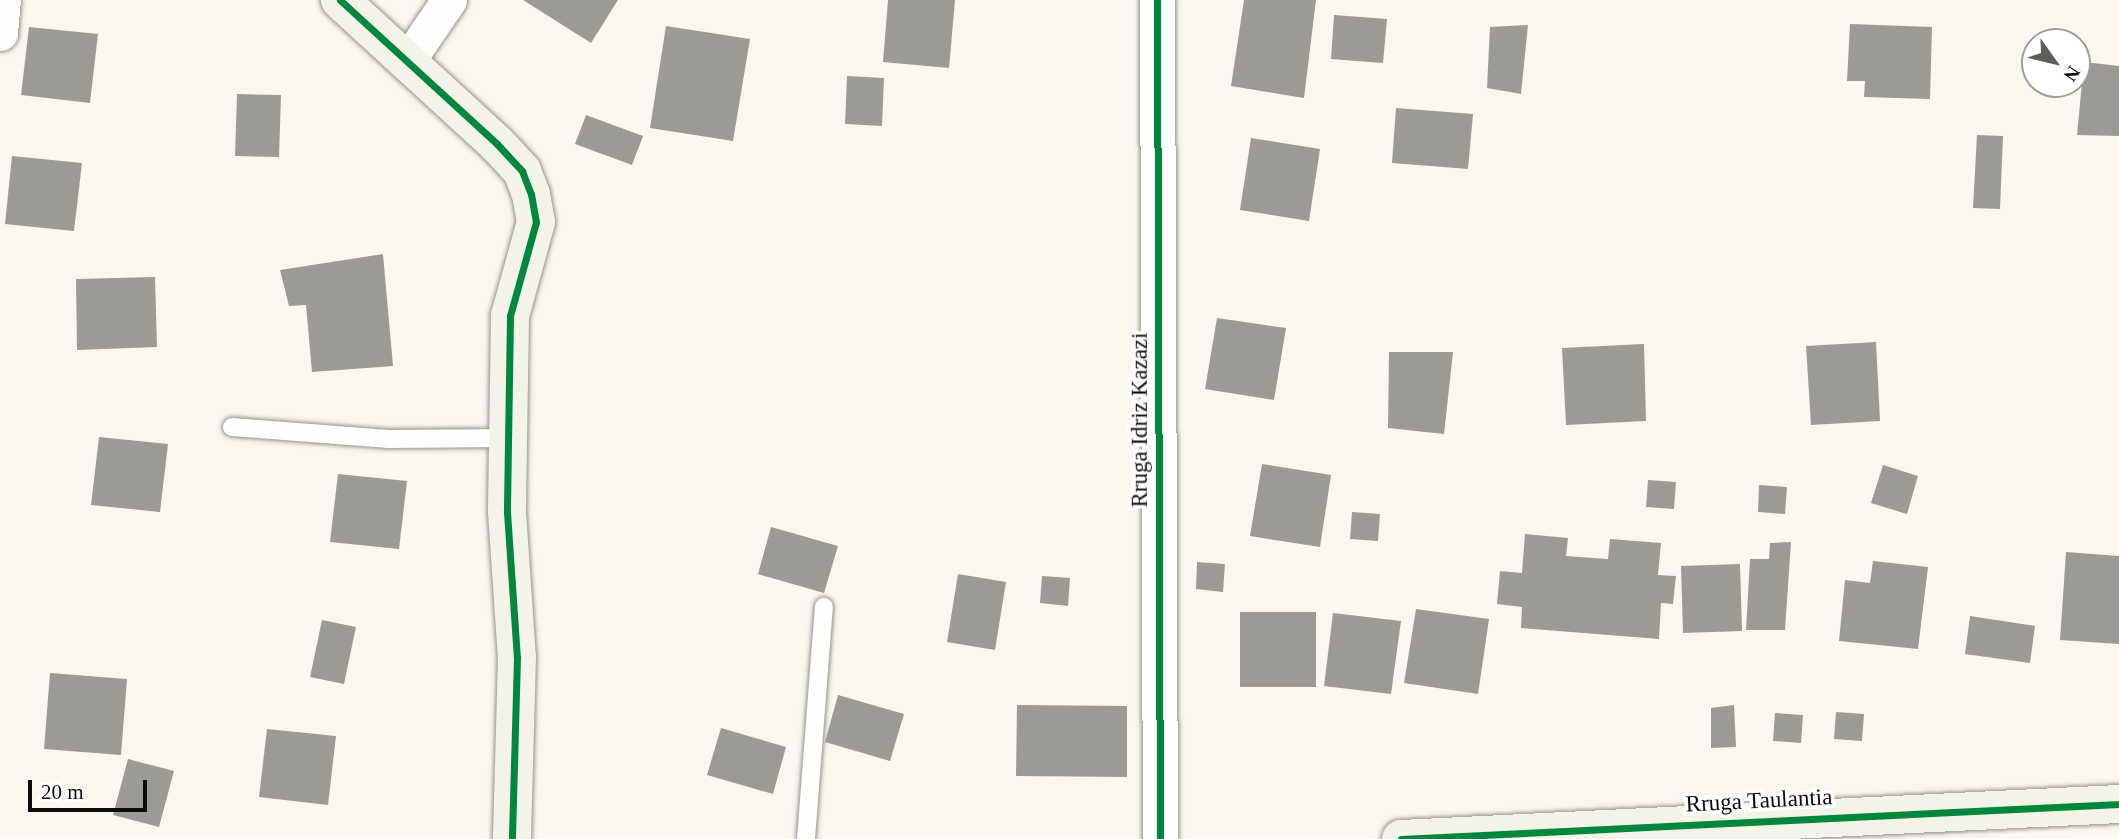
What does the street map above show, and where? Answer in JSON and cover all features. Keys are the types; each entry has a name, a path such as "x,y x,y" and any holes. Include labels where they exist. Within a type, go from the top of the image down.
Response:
{"street":[{"path":"0,33 3,0"},
{"path":"340,0 408,60 522,171 531,194 536,222 510,316 508,438 517,657 512,839"},
{"path":"408,60 449,0"},
{"name":"Rruga Idriz Kazazi","path":"1157,0 1160,839"},
{"name":"Rruga Taulantia","path":"1401,839 1744,830 2119,804"}],"lane":[{"path":"232,427 376,439 508,438"},
{"path":"806,839 824,607"}],"building":[{"path":"523,0 618,0 591,43"},
{"path":"888,0 955,0 949,68 883,62"},
{"path":"1244,0 1316,0 1304,98 1231,86"},
{"path":"1334,15 1387,19 1383,63 1331,59"},
{"path":"1850,24 1932,27 1930,99 1864,97 1865,81 1847,81"},
{"path":"1528,25 1521,94 1487,88 1490,27"},
{"path":"666,26 750,39 733,141 650,128"},
{"path":"29,27 98,34 90,103 21,95"},
{"path":"2091,63 2119,66 2119,136 2077,135 2081,98 2091,98"},
{"path":"847,76 884,78 882,126 845,124"},
{"path":"237,94 281,95 279,157 235,156"},
{"path":"1396,108 1473,114 1468,169 1392,163"},
{"path":"586,115 643,136 632,165 575,144"},
{"path":"1977,135 2003,136 2000,209 1973,208"},
{"path":"1251,138 1320,149 1309,221 1240,210"},
{"path":"12,156 82,163 74,231 5,224"},
{"path":"383,254 393,366 312,372 306,305 289,306 280,270"},
{"path":"155,277 157,347 77,350 76,279"},
{"path":"1217,318 1286,328 1274,400 1205,389"},
{"path":"1876,342 1880,421 1811,425 1806,346"},
{"path":"1644,344 1646,421 1566,425 1562,348"},
{"path":"1389,352 1453,352 1444,434 1388,428"},
{"path":"99,437 168,444 160,512 91,505"},
{"path":"1262,464 1331,475 1320,547 1250,536"},
{"path":"1883,465 1918,476 1907,514 1871,503"},
{"path":"338,474 407,481 399,549 330,542"},
{"path":"1648,480 1676,482 1674,509 1646,507"},
{"path":"1759,485 1787,487 1785,514 1758,512"},
{"path":"1352,512 1380,514 1378,541 1350,539"},
{"path":"771,527 838,546 824,593 758,574"},
{"path":"1525,534 1568,538 1566,556 1608,559 1610,539 1661,543 1658,575 1676,576 1673,604 1661,603 1659,639 1521,628 1522,607 1497,604 1500,571 1522,573"},
{"path":"1791,542 1785,630 1746,630 1750,559 1769,559 1770,543"},
{"path":"2066,552 2119,556 2119,644 2060,640"},
{"path":"1873,561 1928,567 1918,649 1839,641 1845,580 1870,583"},
{"path":"1197,562 1225,564 1223,592 1196,589"},
{"path":"1740,564 1742,631 1683,633 1681,566"},
{"path":"958,574 1006,582 995,650 947,642"},
{"path":"1042,576 1070,578 1068,606 1040,603"},
{"path":"1416,609 1489,619 1478,694 1404,683"},
{"path":"1240,612 1316,612 1316,687 1240,687"},
{"path":"1333,613 1401,621 1391,694 1324,686"},
{"path":"1970,616 2035,626 2030,663 1965,654"},
{"path":"322,620 356,627 344,684 310,677"},
{"path":"50,673 127,679 121,755 44,749"},
{"path":"838,695 904,714 890,761 825,742"},
{"path":"1017,705 1127,706 1127,777 1016,776"},
{"path":"1734,705 1736,747 1711,748 1711,708"},
{"path":"1836,712 1864,714 1862,741 1834,739"},
{"path":"1775,713 1803,715 1801,743 1773,741"},
{"path":"721,728 786,747 773,794 707,775"},
{"path":"267,729 336,736 328,805 259,797"},
{"path":"128,759 174,771 159,827 113,815"}],"cycle path":[{"path":"340,0 497,144 522,171 531,194 536,222 510,316 507,512 517,657 512,839"},
{"path":"1157,0 1160,839"},
{"path":"1401,839 2119,804"}]}
